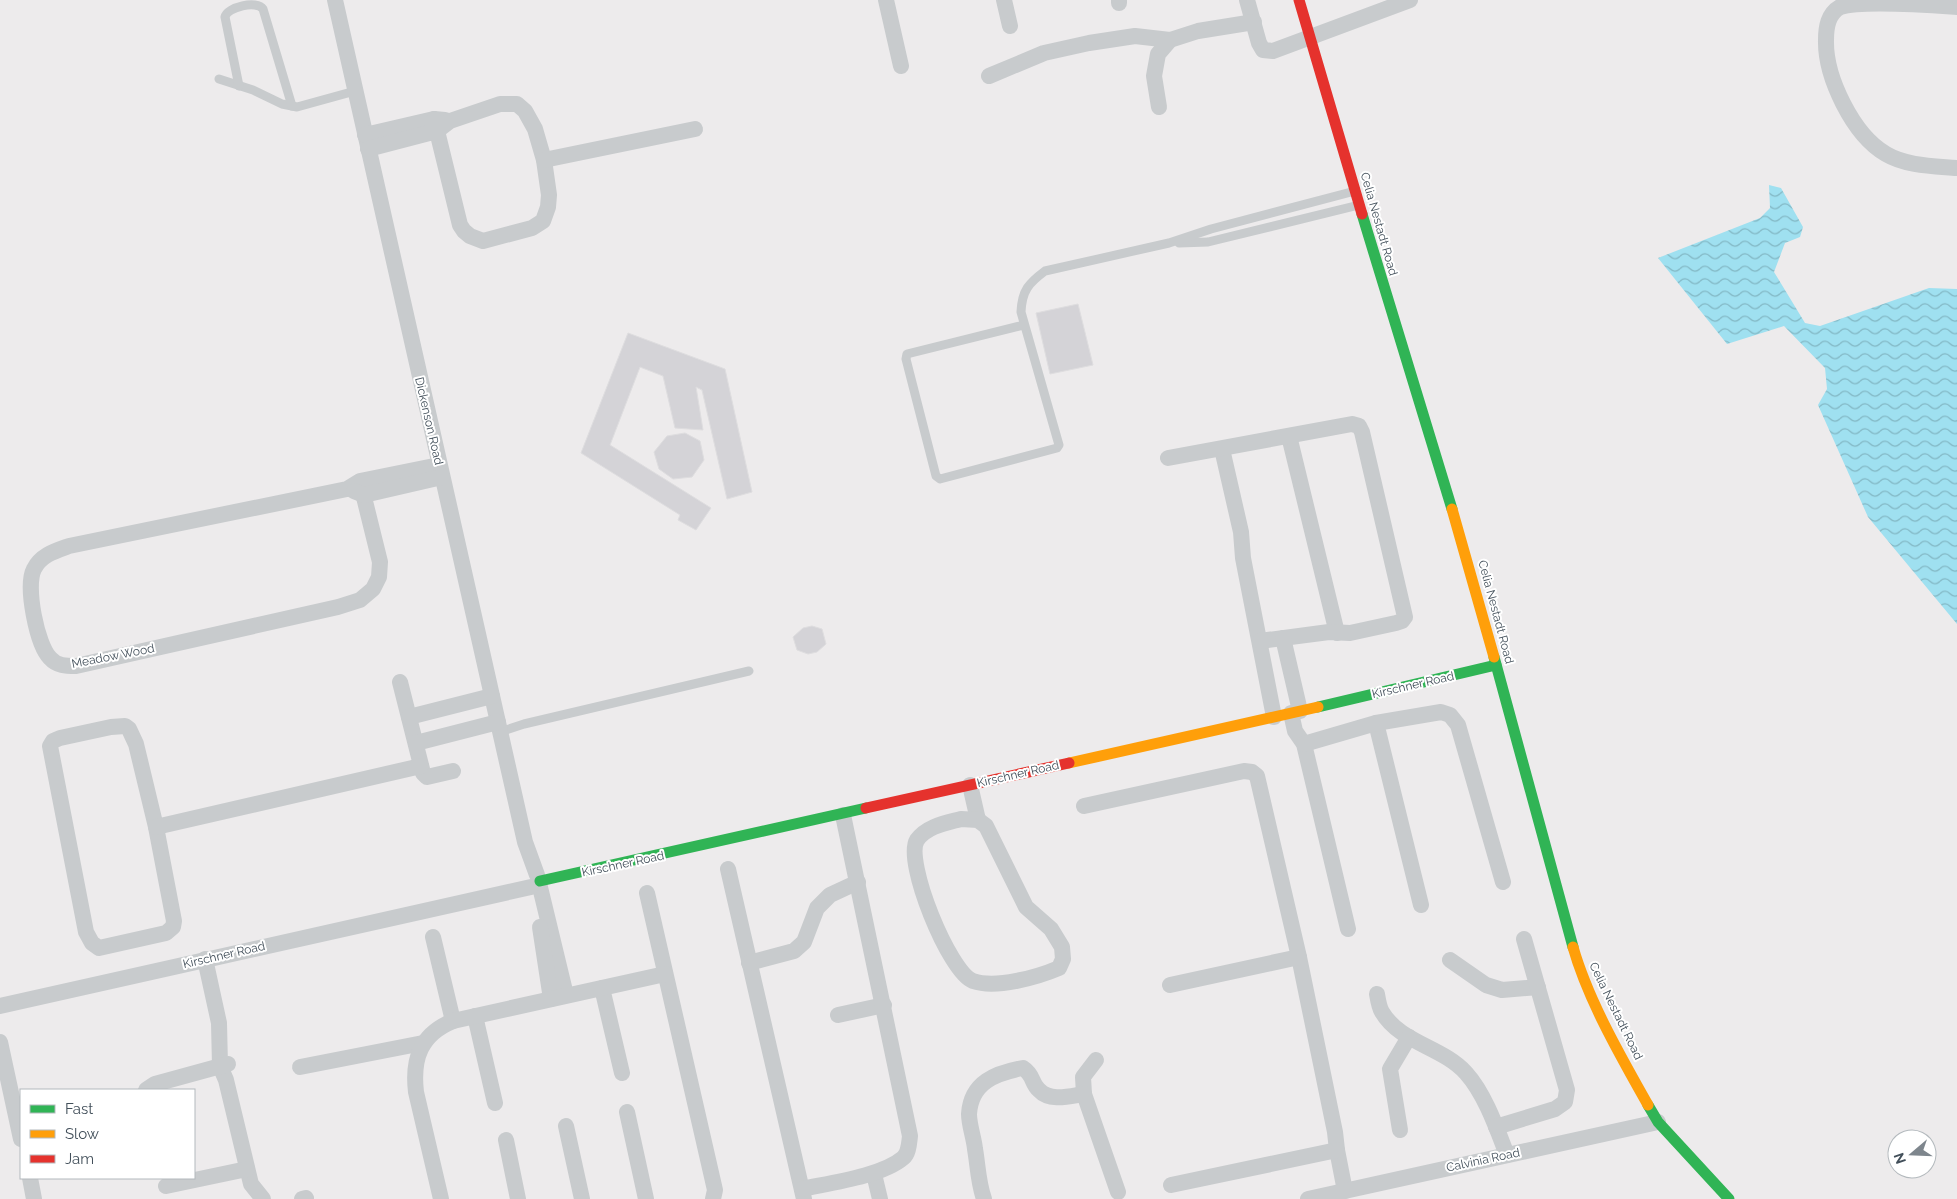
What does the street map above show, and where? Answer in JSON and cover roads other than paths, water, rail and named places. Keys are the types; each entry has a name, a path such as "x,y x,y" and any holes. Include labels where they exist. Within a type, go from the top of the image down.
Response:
{"street":[{"name":"Dickenson Road","path":"335,0 559,997"},
{"path":"886,0 901,66"},
{"path":"1004,0 1010,26"},
{"path":"1247,0 1259,43 1263,50 1273,50 1306,40 1410,0"},
{"name":"Celia Nestadt Road","path":"1291,0 1306,40 1351,192 1398,373"},
{"name":"Celia Nestadt Road","path":"1299,0 1306,40"},
{"path":"1957,8 1879,0 1847,3 1838,7 1831,16 1826,28 1826,46 1828,64 1839,95 1846,109 1870,141 1886,154 1902,161 1957,168"},
{"path":"989,76 1044,53 1089,43 1135,36 1170,40 1198,31 1254,22"},
{"path":"1159,107 1154,76 1158,54 1170,40"},
{"path":"367,142 440,123 500,104 517,104 529,117 544,160 549,195 548,207 543,221 532,228 490,240 477,240 464,231 460,224 440,123"},
{"path":"544,160 695,128"},
{"name":"Celia Nestadt Road","path":"1355,206 1465,550 1579,968 1652,1123 1729,1199"},
{"path":"1168,458 1352,424 1359,426 1362,432 1405,617 1402,621 1396,623 1350,633 1330,632 1260,641"},
{"path":"1289,436 1337,633"},
{"path":"1222,449 1241,532 1243,558 1274,717"},
{"name":"Meadow Wood","path":"357,488 380,562 379,577 373,590 360,600 328,609 76,666 62,666 51,659 43,648 37,627 30,580 33,570 40,560 53,552 76,545 440,471"},
{"path":"1282,638 1295,712 1295,731 1304,744 1348,929"},
{"path":"1480,654 1485,673"},
{"name":"Kirschner Road","path":"0,1006 506,891 533,881 843,815 1295,712 1485,673 1496,665"},
{"path":"400,682 423,773 427,777 452,771"},
{"path":"409,716 492,696"},
{"path":"1304,744 1376,723 1440,712 1450,715 1458,725 1503,882"},
{"path":"1376,723 1421,905"},
{"path":"125,726 129,729 136,744 156,827 174,915 173,927 160,935 105,948 94,946 86,932 49,752 51,743 60,738 111,727 125,726"},
{"path":"416,743 499,727"},
{"name":"Celia Nestadt Road","path":"1509,758 1571,977 1586,1012 1652,1123 1704,1189"},
{"path":"156,827 421,766"},
{"path":"1084,806 1244,771 1252,772 1257,776 1299,957 1345,1190"},
{"path":"970,785 978,820 986,826 1026,907 1051,929 1062,947 1063,959 1059,968 1019,980 984,984 971,980 956,965 943,943 922,889 914,855 916,841 927,831 938,825 961,819 978,820"},
{"path":"728,869 803,1194 874,1174 904,1158 910,1136 843,815"},
{"path":"749,963 794,951 804,942 817,908 830,895 858,882"},
{"path":"647,893 715,1190 713,1199"},
{"path":"433,937 453,1021"},
{"path":"1496,1127 1555,1109 1565,1102 1567,1090 1524,939"},
{"path":"1170,985 1299,957"},
{"path":"210,958 225,1070 251,1184 263,1199"},
{"path":"1450,960 1486,985 1502,990 1538,987"},
{"path":"441,1199 414,1077 417,1059 423,1043 430,1034 440,1026 453,1021 665,974"},
{"path":"602,988 622,1073"},
{"path":"1377,994 1381,1010 1387,1020 1409,1037 1465,1071 1474,1083 1496,1127 1507,1155"},
{"path":"838,1015 884,1005"},
{"path":"475,1016 495,1104"},
{"path":"1400,1130 1390,1069 1409,1037"},
{"path":"0,1042 20,1134"},
{"path":"300,1067 423,1043"},
{"path":"1096,1060 1083,1077 1084,1094 1118,1192"},
{"path":"984,1199 977,1174 976,1151 969,1116 972,1100 979,1088 989,1078 1023,1068 1030,1073 1038,1090 1048,1096 1058,1097 1084,1094"},
{"path":"148,1089 155,1084 225,1070"},
{"path":"627,1112 646,1199"},
{"name":"Calvinia Road","path":"1308,1199 1652,1123"},
{"path":"566,1126 582,1199"},
{"path":"506,1140 518,1199"},
{"path":"1171,1184 1337,1150"},
{"path":"167,1187 247,1169"},
{"path":"874,1174 880,1199"},
{"path":"30,1179 34,1199"}],"lane":[{"path":"239,86 224,16 229,10 255,3 263,9 292,106"},
{"path":"218,79 253,90 282,104 297,107 355,90"},
{"path":"1024,325 907,354 906,359 936,476 940,479 1056,448 1059,444 1021,312 1022,298 1031,282 1045,271 1169,243 1211,229 1351,192"},
{"path":"1169,243 1208,242 1355,206"},
{"path":"499,727 524,724 749,671"}],"water":[{"path":"1769,185 1781,188 1803,227 1800,237 1785,243 1774,272 1805,323 1820,326 1929,288 1957,289 1957,624 1868,517 1818,405 1827,389 1825,368 1784,326 1727,344 1658,258 1760,218 1770,208"}]}
